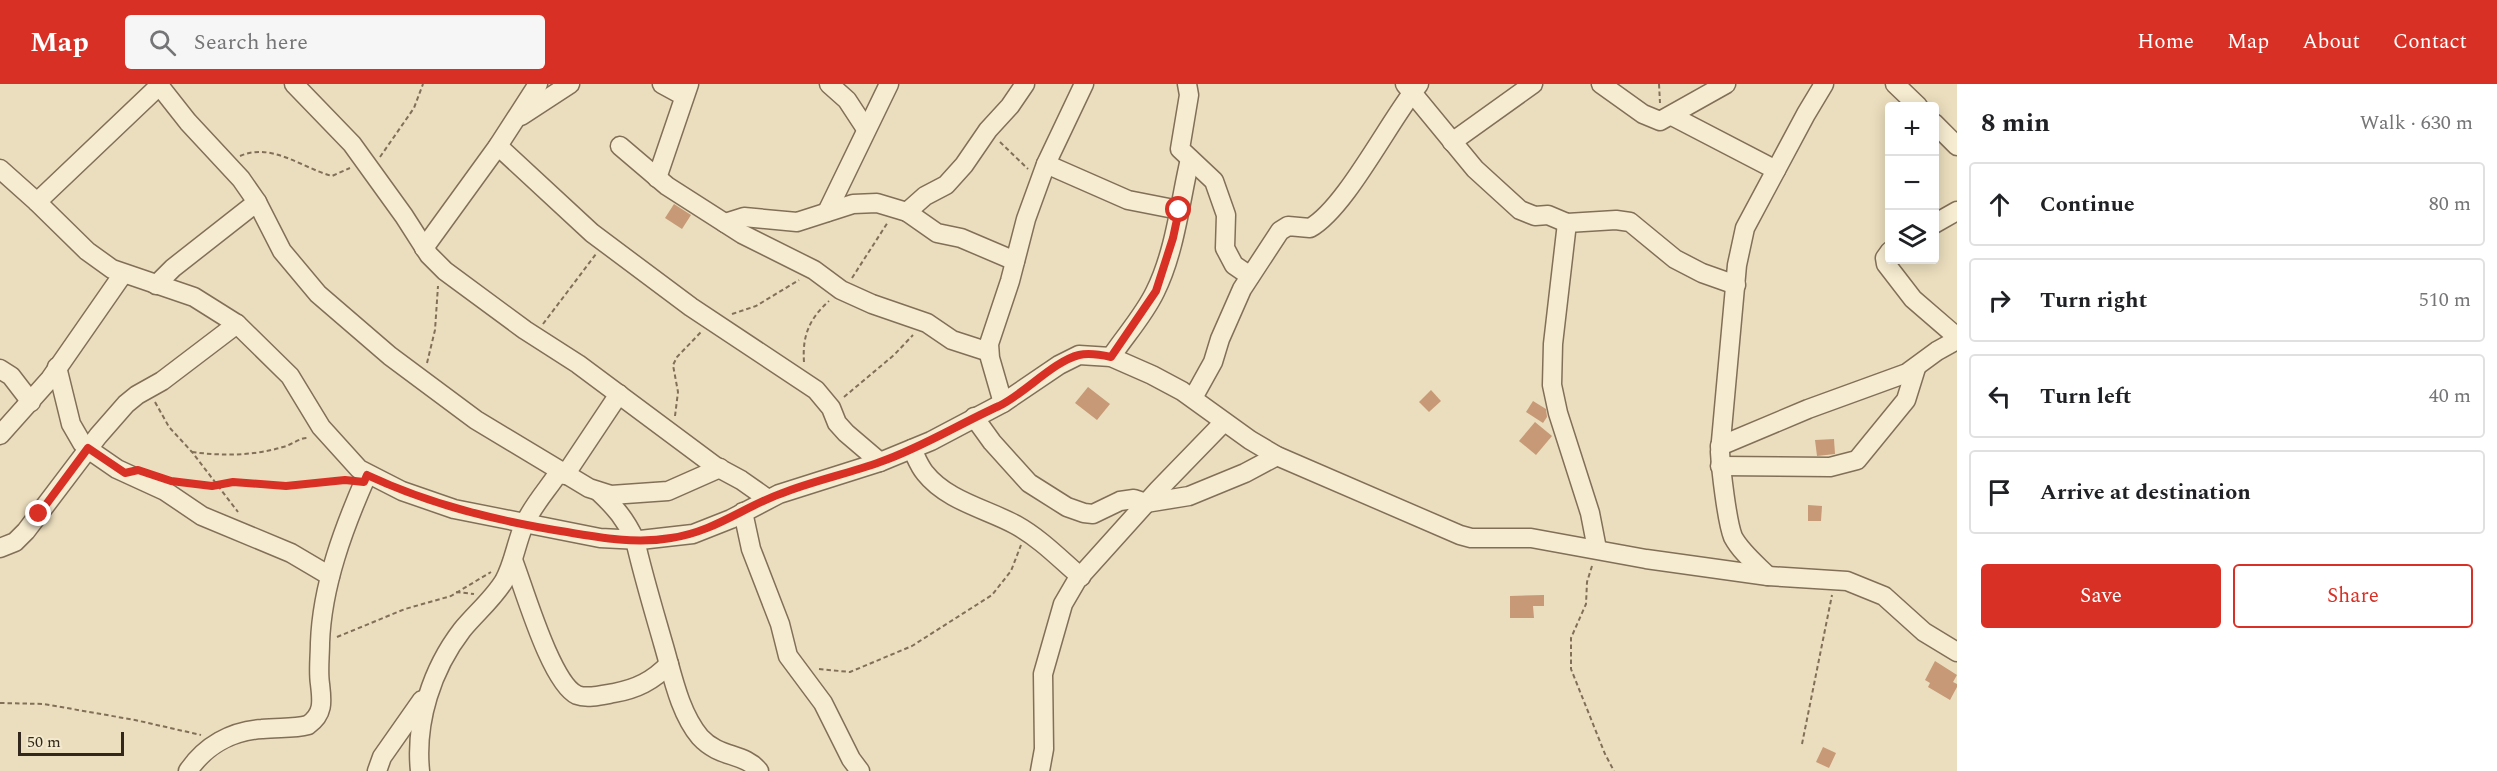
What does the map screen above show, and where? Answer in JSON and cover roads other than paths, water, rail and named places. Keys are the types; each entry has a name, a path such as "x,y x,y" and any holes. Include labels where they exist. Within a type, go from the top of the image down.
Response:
{"street":[{"path":"294,84 352,144 430,255 469,291 619,394 671,434 768,499"},
{"path":"430,255 538,84"},
{"path":"516,119 570,84"},
{"path":"657,178 687,90 662,84"},
{"path":"829,84 847,100 866,129"},
{"path":"827,212 889,84"},
{"path":"902,210 946,185 964,165 988,130 1010,106 1025,84"},
{"path":"1187,84 1189,96 1180,146 1190,159 1214,181 1226,215 1225,241 1228,254 1234,265 1250,276"},
{"path":"1601,84 1660,121 1726,84"},
{"path":"1768,576 1750,558 1733,535 1720,466 1737,265 1745,228 1824,84"},
{"path":"1895,84 1914,102"},
{"path":"37,201 159,85 188,122 241,179 257,202 282,251 318,294 390,356 476,420 562,473 589,488 611,495 668,491 720,468"},
{"path":"1004,404 989,352 989,344 1026,219 1043,173 1082,85"},
{"path":"1452,142 1528,85"},
{"path":"1193,398 1213,362 1233,308 1250,276 1283,228 1292,226 1310,228 1330,210 1359,172 1412,87 1452,142 1480,175 1516,208 1535,216 1548,215 1567,223 1616,220 1630,222 1676,259 1702,273 1736,285"},
{"path":"1672,116 1776,170"},
{"path":"1939,127 1957,146"},
{"path":"498,146 584,226 606,243 709,319 803,380 824,397 837,423 880,462"},
{"path":"620,146 657,178 725,223 814,270 841,290 872,304 927,323 952,340 989,352"},
{"path":"1111,357 1156,291 1173,238 1190,159"},
{"path":"0,169 37,201 87,251 123,274 194,297 237,324 290,376 321,427 366,478 454,509 600,538 668,539 693,534 768,499 912,449 1004,404 1059,364 1079,355 1111,357 1152,375 1193,398 1224,422 1277,456 1460,535 1471,538 1531,538 1646,559 1768,576 1847,581 1884,596 1924,632 1957,652"},
{"path":"1043,173 1128,200 1179,210"},
{"path":"156,285 173,268 257,202"},
{"path":"725,223 744,217 797,222 853,204 877,203 902,210 937,233 962,238 1015,261"},
{"path":"1939,222 1957,211"},
{"path":"1567,223 1553,344 1552,384 1558,413 1590,513 1597,549"},
{"path":"1720,446 1916,368 1957,339 1906,289 1886,264"},
{"path":"0,435 31,402 123,274"},
{"path":"0,548 15,542 26,531 56,494 88,448 126,404 162,381 237,324"},
{"path":"57,367 74,432 88,448 117,469 165,491 202,516 291,553 330,576"},
{"path":"1720,466 1821,468 1844,465 1857,460 1906,400 1916,368"},
{"path":"0,369 11,376 31,402"},
{"path":"376,771 382,757 430,688 454,640 501,585 512,565 525,524 619,394"},
{"path":"974,417 992,442 1029,483 1067,507 1084,513 1093,514 1120,501 1134,499 1146,502 1189,496 1277,456"},
{"path":"1040,771 1044,749 1045,662 1063,604 1081,577 1146,502 1224,422"},
{"path":"912,449 923,472 935,484 1040,540 1081,577"},
{"path":"188,771 202,754 217,742 234,734 261,729 297,728 308,726 315,721 322,702 320,644 330,576 354,504 366,478"},
{"path":"599,492 617,508 627,522 635,540 669,664 681,700 698,734 716,751 741,759 759,771"},
{"path":"743,512 751,549 780,624 786,651 823,703 851,759 860,771"},
{"path":"512,565 553,665 568,687 577,695 626,691 643,685 659,675 669,664"},
{"path":"420,771 420,730 430,688"}]}
